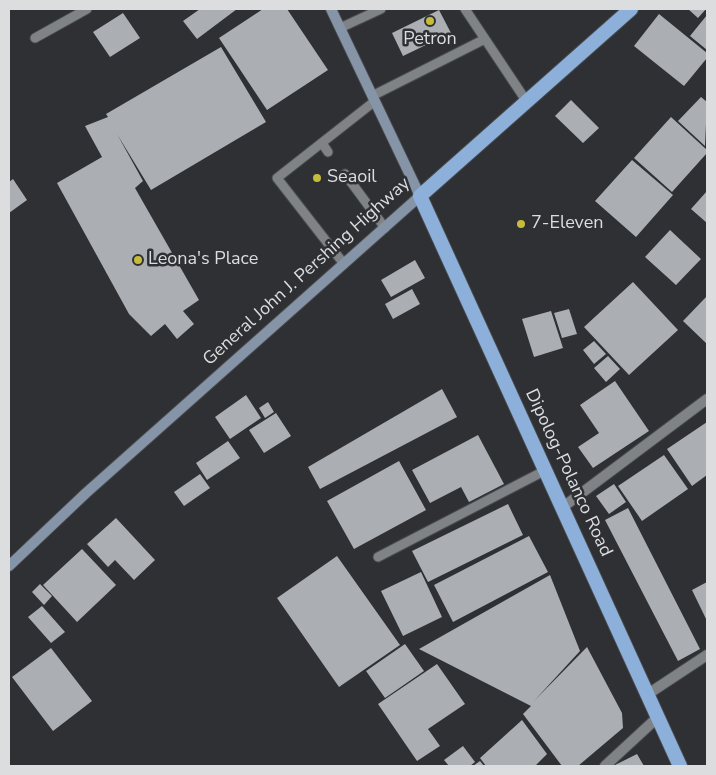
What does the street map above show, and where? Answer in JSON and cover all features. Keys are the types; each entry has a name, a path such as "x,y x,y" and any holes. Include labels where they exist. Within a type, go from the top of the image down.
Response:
{"highway":[{"name":"General John J. Pershing Highway","path":"420,196 631,9"},
{"name":"Dipolog-Polanco Road","path":"420,196 680,766"}],"main road":[{"path":"331,9 420,196"},
{"name":"General John J. Pershing Highway","path":"9,566 86,493 420,196"}],"street":[{"path":"563,507 707,399"},
{"path":"648,694 707,655"},
{"path":"604,766 658,717"}],"lane":[{"path":"35,38 87,9"},
{"path":"340,28 381,9"},
{"path":"465,9 526,102"},
{"path":"344,264 277,178 322,144 374,98 485,39"},
{"path":"322,144 328,152"},
{"path":"345,174 385,228"},
{"path":"378,557 546,470"}],"building":[{"path":"200,9 237,9 197,39 183,21"},
{"path":"263,9 287,9 328,70 267,110 219,38"},
{"path":"688,9 706,9 698,18"},
{"name":"Petron","path":"439,10 451,33 403,56 392,33"},
{"path":"123,13 140,38 110,57 93,32"},
{"path":"659,14 707,53 707,58 684,86 634,46"},
{"path":"707,15 707,50 690,36"},
{"path":"221,47 266,122 151,190 117,134 143,181 135,188 199,300 183,311 194,324 177,339 165,324 151,336 129,314 57,183 102,157 85,126 108,117 106,114"},
{"path":"701,97 707,102 705,146 678,121"},
{"path":"571,100 599,128 583,143 555,116"},
{"path":"671,117 707,150 707,153 672,192 634,158"},
{"path":"632,160 673,195 636,237 595,201"},
{"path":"13,179 27,200 9,213 9,182"},
{"path":"707,191 707,223 691,209"},
{"path":"670,230 701,259 676,285 645,257"},
{"path":"415,260 425,278 391,297 381,280"},
{"path":"633,282 678,330 629,375 584,327"},
{"path":"412,289 420,304 393,319 385,304"},
{"path":"707,296 707,344 683,321"},
{"path":"569,309 577,334 562,338 554,313"},
{"path":"551,311 563,348 534,357 522,319"},
{"path":"594,341 606,354 594,364 583,350"},
{"path":"608,356 620,369 606,382 594,368"},
{"path":"615,381 649,431 593,468 578,447 599,433 580,405"},
{"path":"442,389 457,417 320,489 308,467"},
{"path":"246,395 261,418 230,439 215,417"},
{"path":"268,402 274,412 265,418 259,408"},
{"path":"276,413 291,436 264,453 249,430"},
{"path":"707,422 707,475 692,486 667,449"},
{"path":"478,435 504,484 469,502 461,487 430,503 412,470"},
{"path":"228,441 240,458 207,480 196,463"},
{"path":"664,455 688,489 642,521 618,486"},
{"path":"399,461 426,510 354,549 327,501"},
{"path":"200,474 210,488 184,506 174,492"},
{"path":"614,484 626,502 609,514 596,496"},
{"path":"508,504 523,535 428,582 412,551"},
{"path":"628,508 700,649 678,661 605,520"},
{"path":"116,518 155,560 134,580 115,560 108,567 87,544"},
{"path":"529,536 548,572 453,622 434,585"},
{"path":"82,549 116,585 77,622 43,585"},
{"path":"337,556 400,645 339,687 277,598"},
{"path":"421,572 442,617 403,636 381,591"},
{"path":"550,575 580,651 534,701 587,647 622,713 623,728 578,766 562,766 523,714 531,706 419,649"},
{"path":"707,582 707,621 692,590"},
{"path":"40,584 52,596 44,605 32,592"},
{"path":"42,606 65,632 51,643 28,617"},
{"path":"405,644 424,671 385,698 366,671"},
{"path":"51,648 92,701 53,731 12,677"},
{"path":"437,664 465,704 428,729 440,746 417,761 378,704"},
{"path":"522,720 547,754 535,766 486,766 480,758"},
{"path":"463,746 475,762 470,766 449,766 444,760"},
{"path":"637,754 644,766 613,766"},
{"path":"480,761 484,766 473,766"}],"place":[{"name":"Petron","path":"430,21"},
{"name":"Seaoil","path":"317,178"},
{"name":"7-Eleven","path":"521,224"},
{"name":"Leona's Place","path":"138,260"}]}
